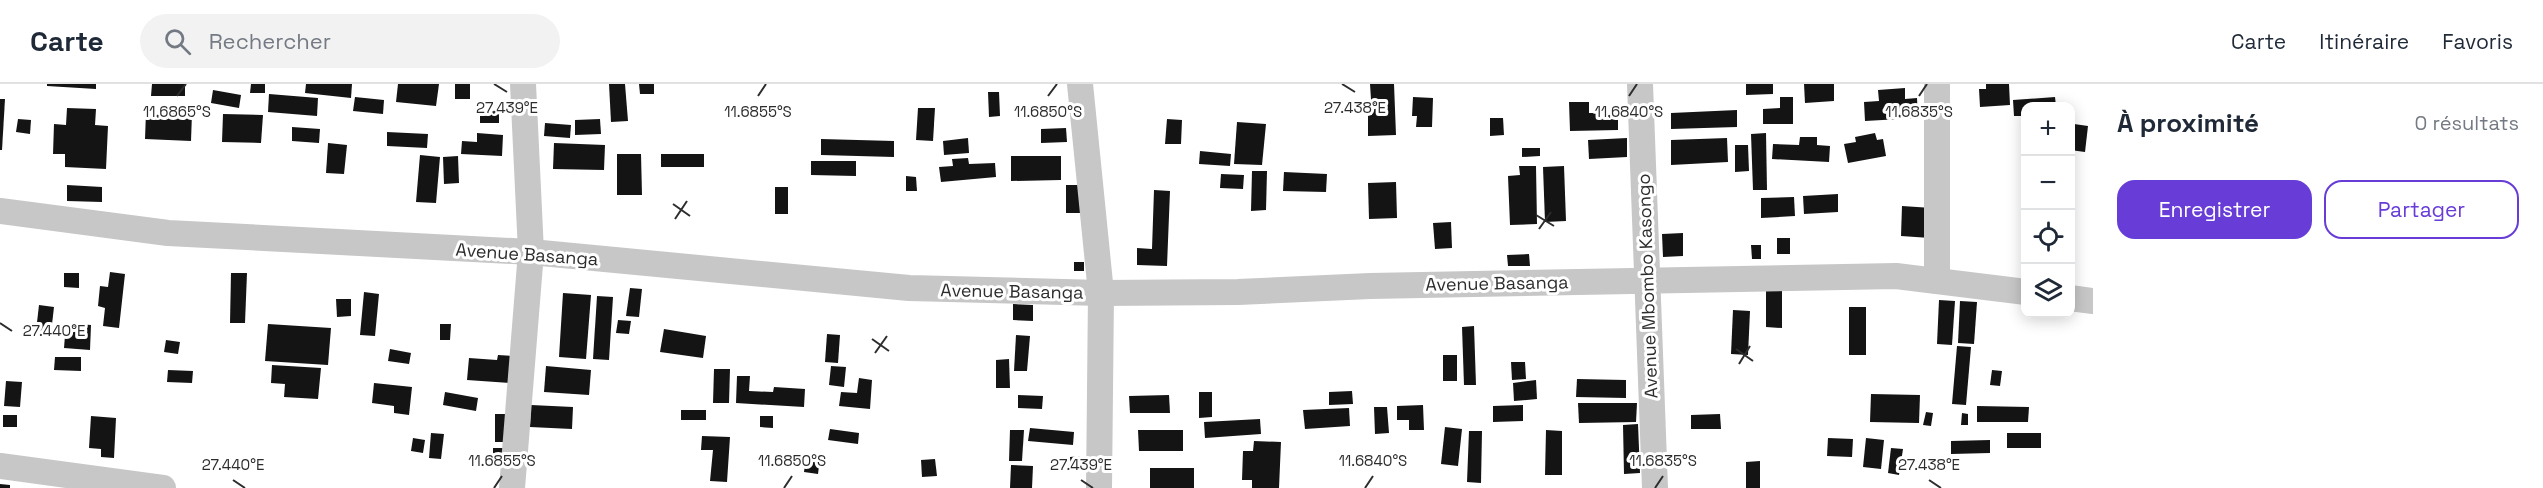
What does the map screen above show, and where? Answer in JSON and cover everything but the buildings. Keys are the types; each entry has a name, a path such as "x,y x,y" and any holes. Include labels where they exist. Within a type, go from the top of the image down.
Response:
{"street":[{"path":"512,488 531,252 523,84"},
{"path":"1080,84 1101,293 1099,488"},
{"name":"Avenue Mbombo Kasongo","path":"1640,84 1655,488"},
{"path":"1937,84 1937,281"},
{"name":"Avenue Basanga","path":"0,211 168,233 531,252 909,288 1101,293 1238,292 1370,286 1647,279 1896,276 2021,292"},
{"path":"2075,299 2093,301"},
{"path":"0,466 163,488"}]}
